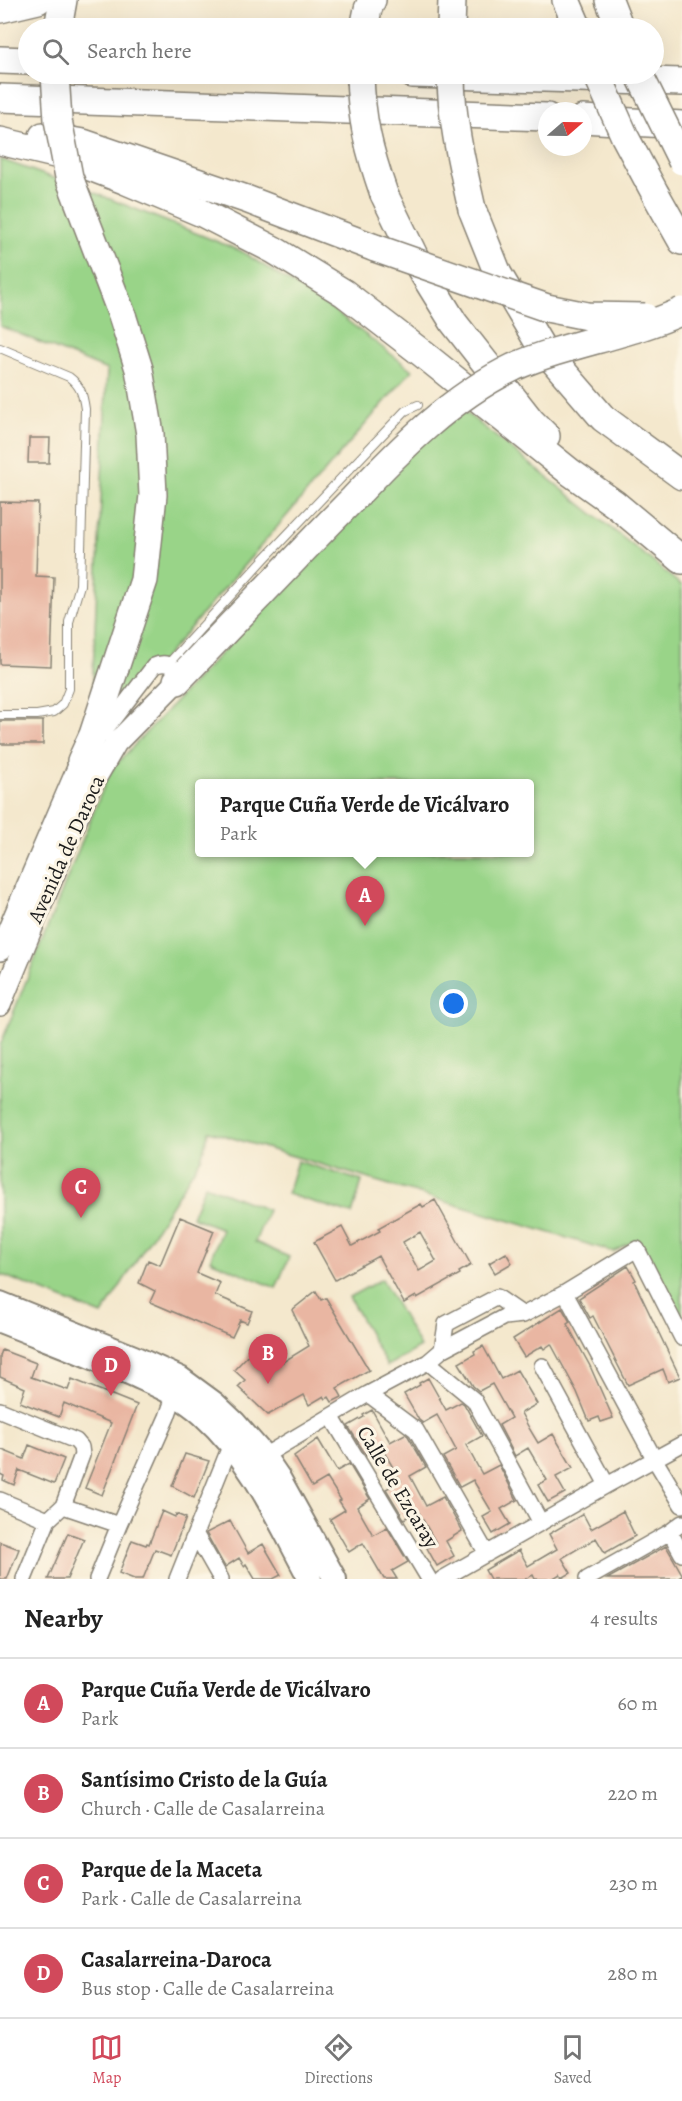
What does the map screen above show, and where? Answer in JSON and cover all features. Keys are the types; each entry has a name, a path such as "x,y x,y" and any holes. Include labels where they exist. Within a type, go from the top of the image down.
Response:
{"highway":[{"path":"0,9 38,0"},
{"path":"60,18 63,0"},
{"path":"451,18 452,0"},
{"path":"0,60 18,61"},
{"path":"664,81 682,82"},
{"path":"56,84 58,120 69,177 122,315 139,369 150,435 153,495 144,580 93,735 81,761"},
{"path":"360,84 361,105 369,152 384,194 420,268 453,323 531,420 615,504"},
{"path":"451,84 458,142 472,209 498,274 540,345 603,418 682,476"},
{"path":"601,84 625,137 682,241"},
{"path":"644,84 682,161"},
{"path":"0,98 538,117"},
{"path":"592,120 682,125"},
{"path":"0,128 83,143 547,308 586,316 653,317 682,311"},
{"path":"0,141 59,155 202,213 274,250 344,293 570,472 615,504 682,560"},
{"path":"172,673 261,594 402,447 445,411 512,368 538,357 654,324 682,311"}],"main road":[{"name":"Avenida de Daroca","path":"0,1005 88,791 116,743 172,673"},
{"name":"Avenida de Daroca","path":"0,950 81,761"},
{"path":"0,1303 134,1357 177,1386 231,1444 279,1478 335,1579"},
{"path":"0,1321 123,1371 177,1386 214,1403 235,1423 256,1461 310,1579"}],"street":[{"name":"Avenida de Daroca","path":"81,761 154,666 161,663 172,673"},
{"name":"Calle de Ezcaray","path":"256,1461 368,1394 428,1362 442,1350 504,1317 523,1315 565,1293 637,1249 682,1338"},
{"path":"565,1293 655,1460 682,1505"},
{"path":"442,1350 446,1324 497,1297 523,1315"},
{"path":"428,1362 474,1400 541,1523"},
{"path":"542,1366 607,1485"},
{"path":"97,1579 167,1417 177,1386"},
{"name":"Calle de Ezcaray","path":"368,1394 416,1430 487,1554"},
{"path":"0,1410 76,1442 81,1447 82,1455 63,1506 48,1520 24,1579"},
{"name":"Calle de Ezcaray","path":"331,1416 429,1579"},
{"path":"177,1579 231,1444"},
{"path":"442,1579 682,1444"},
{"path":"0,1500 48,1520"},
{"path":"63,1506 119,1525"},
{"path":"595,1577 676,1528 682,1554"},
{"path":"195,1535 221,1579"}],"lane":[{"path":"0,348 69,377 78,384 83,395 85,409 80,585 69,622 69,689 63,704 54,711 37,715 0,715"},
{"path":"172,673 266,557 405,411 418,405"}],"green space":[{"path":"0,159 95,193 241,251 332,309 412,370 94,740 93,672 107,370 0,326"},
{"path":"460,408 682,586 682,1322 637,1239 614,1252 209,1131 201,1158 102,1315 0,1274 0,1046 110,771 431,430"},
{"path":"297,1161 362,1181 352,1214 287,1194"},
{"path":"205,1185 268,1210 255,1242 289,1257 276,1288 210,1260 222,1229 192,1217"},
{"path":"382,1279 420,1347 387,1366 349,1297"}],"building":[{"path":"29,438 50,438 49,463 28,463"},
{"path":"0,502 38,503 36,576 54,577 51,666 0,664"},
{"path":"0,721 43,721 43,744 0,744"},
{"path":"435,1200 471,1265 459,1272 460,1274 404,1303 378,1256 335,1280 314,1242 342,1227 352,1246 380,1231 378,1228 421,1204 423,1207","holes":["420,1232 436,1261 419,1271 403,1242"]},
{"path":"180,1217 214,1231 197,1273 220,1283 215,1295 252,1311 247,1323 240,1320 232,1337 150,1302 155,1291 139,1283 148,1260 160,1265"},
{"path":"506,1253 512,1263 495,1273 489,1263"},
{"path":"628,1266 680,1377 668,1382 663,1369 628,1385 593,1316 590,1318 579,1298"},
{"path":"316,1291 321,1300 326,1298 369,1370 337,1388 342,1397 332,1402 329,1397 326,1399 324,1396 309,1405 304,1395 268,1415 238,1387 245,1380 234,1370 254,1349 267,1360 283,1362 309,1346 292,1310"},
{"path":"562,1308 570,1322 567,1324 590,1366 613,1418 601,1422 599,1417 589,1421 577,1392 551,1344 544,1349 542,1346 524,1357 513,1339"},
{"path":"483,1346 501,1379 517,1370 537,1404 521,1413 538,1443 553,1434 573,1468 556,1477 565,1493 548,1502 538,1485 547,1480 528,1448 515,1456 499,1425 511,1418 492,1384 479,1391 473,1386 459,1363 475,1354 474,1351"},
{"path":"2,1350 36,1363 31,1377 68,1390 72,1379 137,1405 102,1495 85,1488 111,1423 64,1403 59,1417 20,1402 25,1388 0,1377"},
{"path":"428,1378 446,1410 461,1402 464,1404 482,1436 466,1445 478,1467 482,1474 499,1465 517,1500 501,1509 510,1524 493,1534 483,1517 492,1512 473,1480 460,1487 443,1457 456,1450 437,1415 423,1423 404,1394"},
{"path":"372,1410 390,1442 405,1434 408,1436 426,1467 410,1476 426,1506 443,1497 462,1531 446,1541 454,1556 437,1566 427,1548 436,1543 418,1511 404,1519 386,1489 401,1481 381,1447 366,1455 348,1426"},
{"path":"318,1439 337,1471 349,1464 370,1499 357,1507 373,1535 387,1527 408,1562 392,1571 397,1579 384,1579 363,1543 349,1552 330,1519 345,1510 339,1501 341,1500 327,1478 312,1487 294,1456"},
{"path":"29,1445 64,1459 54,1484 19,1470 14,1485 3,1480 4,1476 0,1474 0,1449 24,1459"},
{"path":"185,1454 209,1461 194,1498 172,1486"},
{"path":"162,1511 175,1517 176,1514 186,1518 171,1555 155,1549 143,1579 134,1579 119,1573 132,1540 149,1544"},
{"path":"623,1511 635,1536 605,1553 596,1538 562,1558 571,1573 562,1578 560,1574 552,1579 535,1579 533,1575 525,1579 490,1579 485,1570 519,1550 528,1566 557,1549 549,1534 583,1514 591,1529"},
{"path":"230,1521 248,1553 263,1544 281,1575 273,1579 255,1579 246,1564 244,1566 239,1558 225,1567 206,1533"},
{"path":"68,1533 84,1539 67,1579 48,1579"},
{"path":"0,1542 19,1549 7,1579 0,1579"},
{"path":"666,1546 682,1574 677,1579 607,1579"}],"place":[{"name":"Parque Cuña Verde de Vicálvaro","path":"365,926"},
{"name":"Parque de la Maceta","path":"81,1218"},
{"name":"Santísimo Cristo de la Guía","path":"268,1384"},
{"name":"Casalarreina-Daroca","path":"111,1396"}]}
